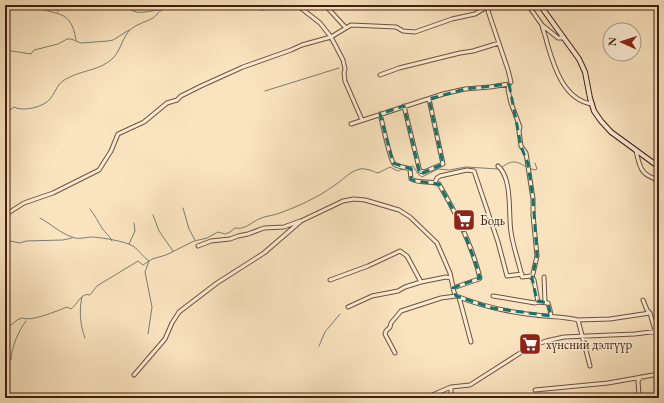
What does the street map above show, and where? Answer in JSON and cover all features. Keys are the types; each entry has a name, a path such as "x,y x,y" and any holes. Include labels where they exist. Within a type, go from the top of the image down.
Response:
{"main road":[{"path":"540,5 579,59 585,72 592,104 601,121 611,132 659,167"}],"street":[{"path":"262,8 288,5"},
{"path":"297,5 320,23 331,37 343,60 345,81 362,120"},
{"path":"324,5 346,28"},
{"path":"528,5 542,25 558,38 564,38"},
{"path":"5,215 24,202 43,197 99,170 111,151 118,134 144,122 167,103 177,100 181,96 243,67 291,50 302,44 331,37 352,25 372,27 390,26 396,27 403,31 416,32 452,19 475,14 489,6"},
{"path":"489,6 488,14 508,70 510,82 508,90 510,103 520,127 519,131 521,146 526,152 528,164 533,199 537,256 532,278 534,280 538,302"},
{"path":"542,25 560,81 579,100 592,104"},
{"path":"380,75 399,68 460,53 473,52 499,43"},
{"path":"351,124 443,94 464,89 509,84"},
{"path":"404,106 419,168 420,171 424,172 443,164 429,99"},
{"path":"380,114 393,163 397,166 410,169 411,179 415,181 435,182 439,184 461,224 480,278 453,288"},
{"path":"636,151 640,168 652,178 659,180"},
{"path":"498,166 502,170 506,183 510,211 510,231 522,277 531,276 532,278"},
{"path":"435,182 440,176 466,170 474,171 498,242 507,276 522,274"},
{"path":"198,246 211,241 230,239 264,228 284,227 301,221 343,201 354,199 365,200 399,210 424,229 437,243 444,256 471,342"},
{"path":"134,375 165,338 179,312 217,283 264,253 301,221"},
{"path":"330,280 368,266 400,251 407,256 421,282"},
{"path":"348,307 372,296 398,291 421,282 446,277 451,278"},
{"path":"544,277 545,302 548,303 551,316"},
{"path":"493,296 535,303 545,302"},
{"path":"395,352 385,334 386,330 390,328 391,323 401,311 440,298 458,297 492,308 533,315 566,317 578,320 610,319 650,314"},
{"path":"643,300 657,331 659,344"},
{"path":"578,320 590,366"},
{"path":"429,398 430,396 451,387 470,384 532,346 564,337 635,334 657,331"},
{"path":"535,390 608,383 659,374"},
{"path":"624,398 639,395 638,381 641,377"},
{"path":"450,398 451,387"}],"highlighted area":[{"path":"509,84 521,146 528,164 533,199 537,256 532,278 537,301 548,303 551,316 492,308 456,296 453,288 480,278 475,261 461,224 439,184 415,181 411,179 411,169 393,163 380,114 404,106 420,174 443,164 429,99 465,89"}],"waterway":[{"path":"32,5 66,18 74,30 76,40"},
{"path":"56,5 58,12"},
{"path":"125,5 129,9 137,12 159,10"},
{"path":"5,109 10,110 14,107 28,109 47,102 65,79 107,63 118,52 131,29 153,18 162,10 174,6 196,7 212,5"},
{"path":"5,50 31,54 34,50 58,44 67,39 81,43 108,41 113,40 129,30"},
{"path":"265,91 339,68"},
{"path":"5,153 7,167"},
{"path":"501,168 506,164 515,162 535,170 537,169 535,163"},
{"path":"408,167 413,166 422,177 438,169 449,170 466,167 498,169"},
{"path":"5,324 11,325 22,318 31,319 67,307 71,309 84,295 90,295 97,286 138,261 143,265 152,259 166,255 194,241 207,238 218,232 225,234 235,228 245,227 261,218 277,214 307,202 356,170 364,169 378,173 390,167 398,171 405,168"},
{"path":"183,208 189,229 195,240"},
{"path":"90,209 112,241"},
{"path":"153,215 159,231 173,251"},
{"path":"40,218 63,233 74,238 98,237 129,244 149,261 145,272 152,307 148,334"},
{"path":"129,244 135,231 134,223"},
{"path":"5,240 20,243 26,241 63,240 72,238"},
{"path":"82,297 80,318 85,338"},
{"path":"319,346 325,332 340,314"},
{"path":"11,360 12,350 16,339 26,321"},
{"path":"165,394 171,398"}],"place":[{"name":"Бодь","path":"464,220"},
{"name":"хүнсний дэлгүүр","path":"530,344"}]}
